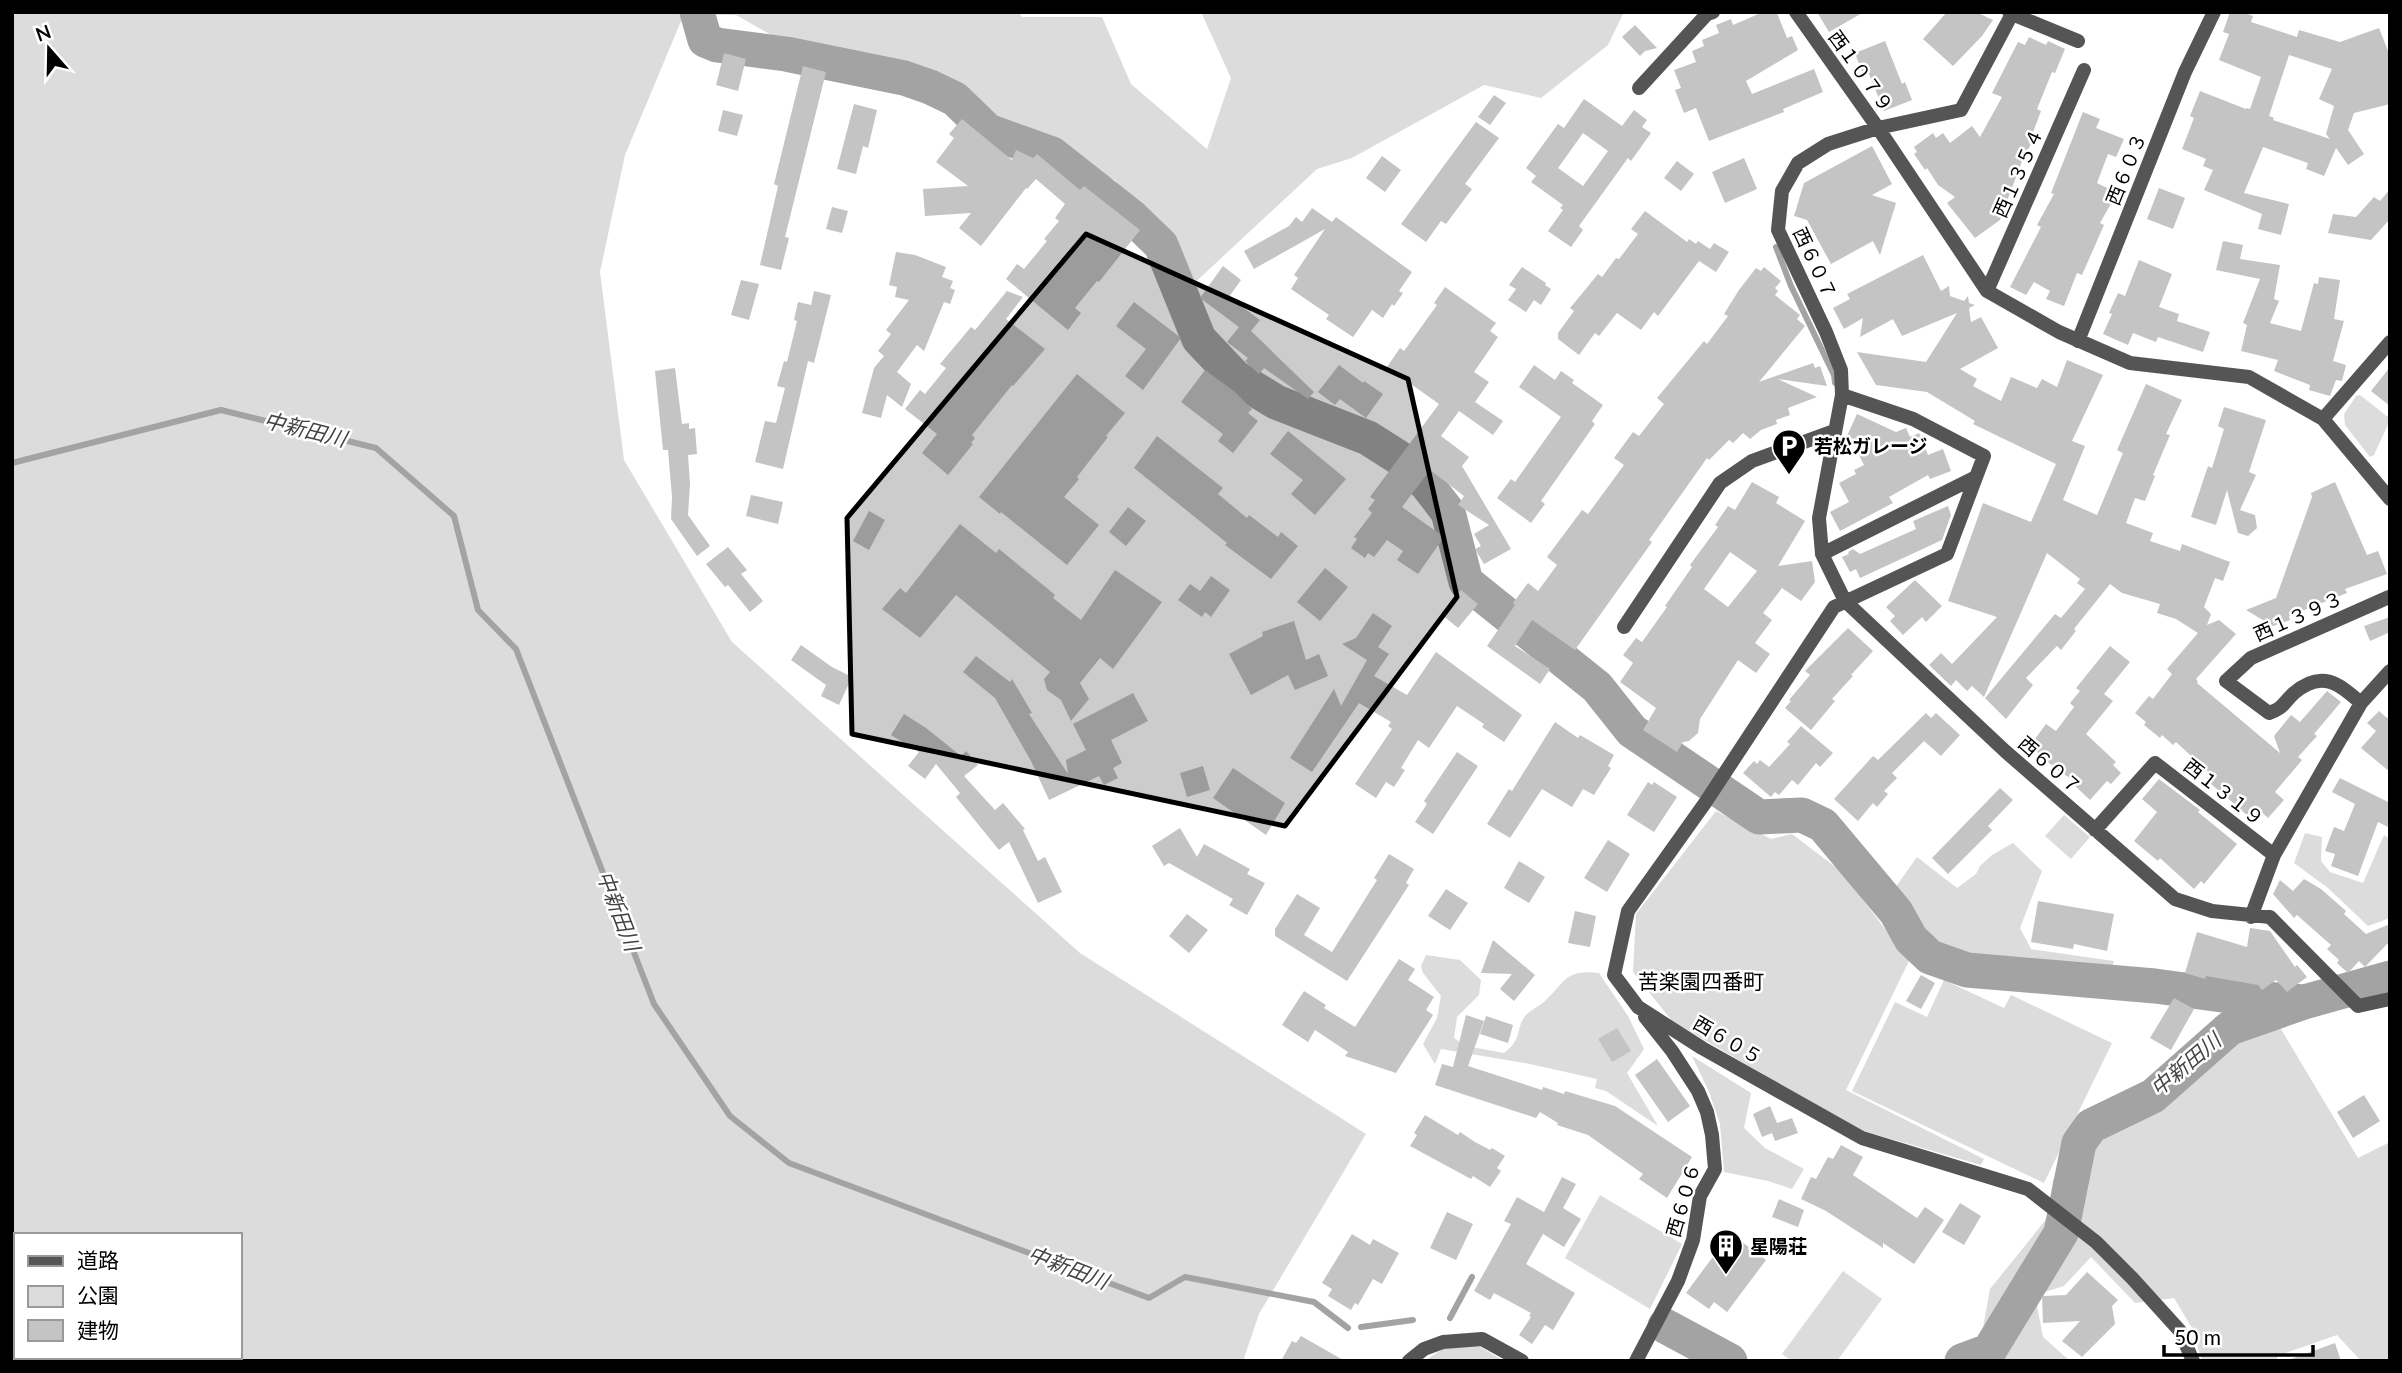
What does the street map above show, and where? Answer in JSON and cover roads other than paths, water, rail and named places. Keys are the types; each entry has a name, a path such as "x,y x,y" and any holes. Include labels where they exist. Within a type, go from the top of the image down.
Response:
{"street":[{"path":"1639,88 1707,14 1713,12"},
{"name":"西１０７９","path":"1796,12 1878,128 1961,110 2010,13"},
{"name":"西６０３","path":"2078,341 2185,72 2214,12"},
{"path":"2010,13 2078,41"},
{"name":"西１３５４","path":"1987,291 2084,70"},
{"path":"1878,128 1987,291 2059,332 2130,363 2249,377 2323,419 2390,499"},
{"name":"西６０７","path":"1878,128 1828,144 1798,163 1782,191 1778,230 1841,370 1842,395 1819,518 1822,554 1845,601 2005,751 2175,899 2212,911 2270,917 2358,1006 2390,999"},
{"path":"2323,419 2390,342"},
{"path":"1842,395 1913,419 1984,456 1947,554 1845,601"},
{"path":"1624,627 1720,483 1752,461 1834,431"},
{"path":"1822,554 1974,478"},
{"name":"西１３９３","path":"2361,703 2337,683 2318,680 2295,692 2282,708 2269,713 2226,681 2251,658 2389,597"},
{"name":"西６０５","path":"1845,601 1834,607 1714,789 1628,911 1614,975 1638,1007 1702,1048 1863,1138 2028,1189 2096,1242 2180,1331 2193,1361"},
{"path":"2251,917 2274,855 2361,703 2390,671"},
{"name":"西１３１９","path":"2095,830 2155,762 2274,855"},
{"name":"西６０６","path":"1636,1361 1678,1281 1692,1240 1700,1196 1715,1169 1707,1112 1698,1091 1638,1007"},
{"path":"1409,1361 1424,1349 1443,1342 1482,1339 1522,1361"}],"waterway":[{"path":"697,12 705,40 717,45 786,54 904,78 955,99 988,131 1052,154 1132,217 1161,245 1199,339 1235,377 1276,402 1368,438 1401,459 1428,486 1448,512 1466,582 1597,687 1632,731 1759,817 1802,815 1823,825 1896,912 1911,939 1930,957 1967,970 2304,1002"},
{"path":"1776,247 1791,286 1834,375 1835,383"},
{"name":"中新田川","path":"12,463 221,410 376,448 454,516 478,610 516,649 654,1004 730,1116 789,1163 1149,1298 1185,1277 1314,1302 1348,1328"},
{"name":"中新田川","path":"1962,1361 1989,1351 2061,1233 2079,1143 2091,1126 2153,1096 2230,1028 2304,1002 2390,978"},
{"name":"中新田川","path":"1450,1318 1472,1277"},
{"name":"中新田川","path":"1361,1327 1413,1320"},
{"name":"中新田川","path":"1665,1326 1730,1361"}],"place":[{"name":"若松ガレージ","path":"1789,476"},
{"name":"星陽荘","path":"1726,1276"}],"district":[{"name":"苦楽園四番町","path":"1701,982"}]}
